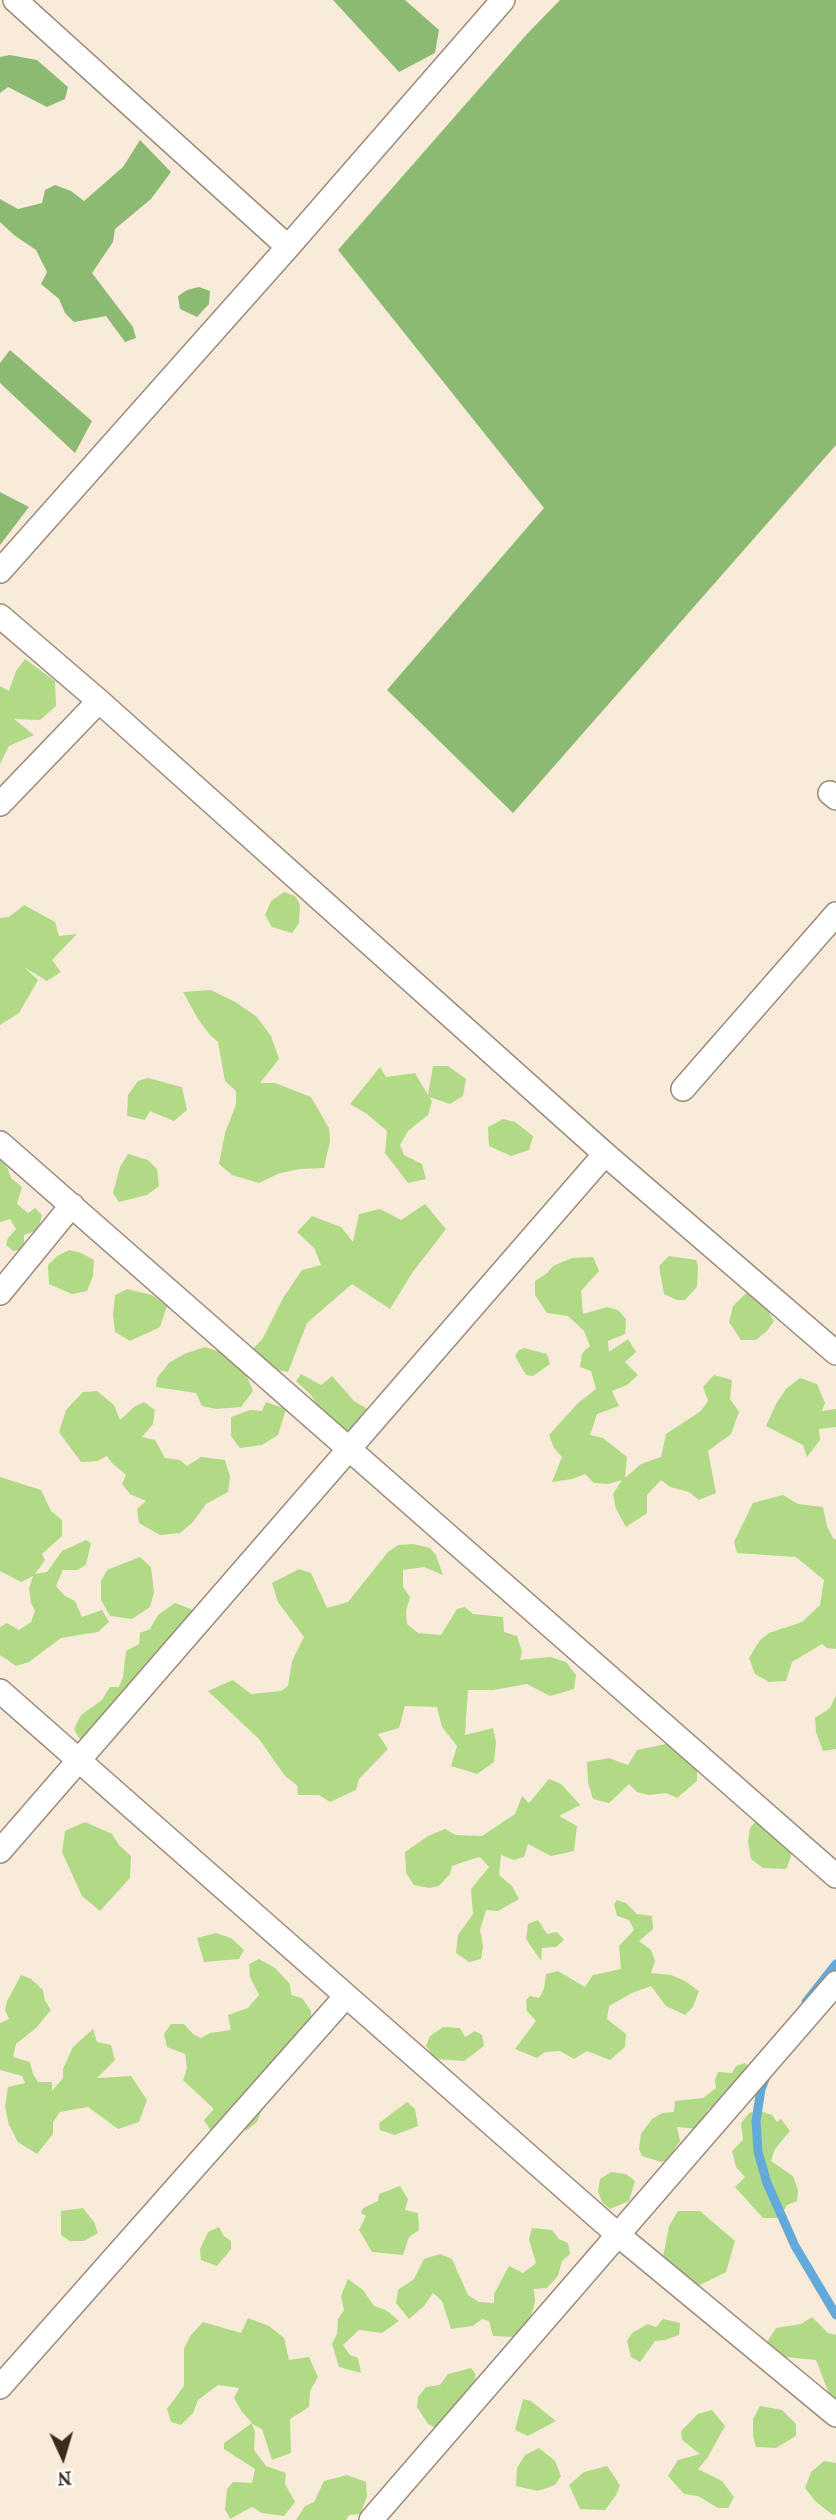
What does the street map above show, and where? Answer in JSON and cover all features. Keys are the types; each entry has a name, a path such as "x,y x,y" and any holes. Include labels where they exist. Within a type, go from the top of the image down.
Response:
{"street":[{"path":"15,0 288,247"},
{"path":"0,571 503,0"},
{"path":"0,616 99,701 605,1154 836,1353"},
{"path":"0,804 99,701"},
{"path":"683,1089 836,914"},
{"path":"0,1143 836,1876"},
{"path":"0,1851 605,1154"},
{"path":"0,1293 72,1205"},
{"path":"0,1691 617,2234 836,2415"},
{"path":"371,2520 836,1983"},
{"path":"0,2387 346,1996"}],"green space":[{"path":"333,0 405,0 439,30 435,53 399,72"},
{"path":"560,0 836,0 836,445 513,813 387,690 544,508 338,250"},
{"path":"10,55 37,60 68,87 65,99 47,107 8,87 0,93 0,57"},
{"path":"140,140 171,172 151,199 115,229 113,242 92,273 133,327 136,338 125,342 106,316 74,322 65,313 59,299 41,284 47,272 36,250 0,222 0,199 18,209 42,203 45,190 55,185 71,191 84,201 123,167"},
{"path":"199,287 210,291 209,304 197,317 180,309 178,296"},
{"path":"10,350 92,421 75,453 0,383 0,363"},
{"path":"0,492 29,507 0,545"},
{"path":"25,659 55,681 56,706 40,720 14,719 34,735 9,746 0,764 0,686 9,691 16,671"},
{"path":"284,892 295,896 300,904 299,923 292,933 272,927 265,915 271,901"},
{"path":"24,905 55,922 59,936 77,934 52,960 61,972 47,981 24,967 38,980 19,1013 0,1025 0,918 9,917"},
{"path":"211,990 257,1017 271,1036 279,1059 260,1083 275,1083 311,1097 329,1128 330,1141 324,1168 280,1173 259,1183 232,1175 219,1164 225,1133 236,1105 236,1091 225,1081 218,1042 198,1019 183,992"},
{"path":"433,1066 448,1066 466,1079 463,1096 450,1104 429,1097 432,1101 428,1115 408,1131 400,1145 404,1155 422,1164 426,1179 408,1183 385,1153 387,1131 350,1104 380,1067 386,1077 415,1073 428,1095"},
{"path":"148,1078 182,1087 187,1110 174,1121 150,1111 145,1120 127,1116 128,1095 138,1081"},
{"path":"503,1119 515,1122 533,1136 529,1150 511,1156 489,1146 488,1127"},
{"path":"128,1154 148,1160 157,1169 159,1186 147,1195 119,1202 113,1193 120,1167"},
{"path":"0,1157 11,1178 22,1187 17,1204 28,1213 35,1208 42,1215 38,1230 24,1235 24,1249 13,1251 6,1245 16,1229 10,1219 0,1222"},
{"path":"425,1204 446,1229 412,1273 390,1309 352,1284 307,1323 288,1372 272,1369 259,1361 253,1349 263,1338 283,1298 302,1270 321,1265 314,1248 297,1232 312,1216 341,1227 353,1242 359,1214 380,1209 401,1220"},
{"path":"69,1250 94,1260 93,1276 87,1291 72,1294 49,1284 48,1265"},
{"path":"669,1256 696,1260 697,1287 685,1300 677,1300 664,1294 659,1266"},
{"path":"593,1257 599,1271 581,1291 583,1314 607,1307 618,1310 626,1319 625,1334 608,1341 609,1352 628,1339 636,1352 625,1362 638,1375 627,1385 612,1391 619,1406 597,1414 590,1435 603,1438 627,1457 625,1478 641,1464 661,1457 666,1434 701,1411 708,1401 703,1387 714,1375 732,1380 730,1399 739,1412 731,1434 708,1451 716,1493 699,1500 689,1492 670,1487 661,1480 647,1495 647,1513 626,1527 616,1509 613,1494 622,1480 608,1484 594,1483 585,1474 552,1482 562,1457 554,1448 549,1435 578,1403 596,1389 591,1371 580,1367 582,1353 590,1346 584,1331 568,1316 547,1313 535,1295 535,1281 553,1266 572,1258"},
{"path":"127,1289 152,1295 167,1306 160,1327 130,1341 115,1332 113,1315 115,1295"},
{"path":"746,1293 757,1293 774,1321 756,1340 741,1340 729,1322 733,1306"},
{"path":"205,1347 236,1361 246,1374 253,1391 241,1407 216,1409 202,1406 196,1393 156,1387 157,1378 169,1363 184,1354"},
{"path":"524,1348 547,1354 550,1364 533,1376 526,1375 515,1356"},
{"path":"301,1374 321,1385 332,1376 354,1401 369,1410 359,1424 348,1431 326,1419 311,1395 296,1381"},
{"path":"800,1378 817,1384 825,1403 822,1411 836,1409 836,1427 819,1429 820,1440 807,1457 803,1445 766,1426 786,1389"},
{"path":"97,1391 114,1405 120,1420 144,1402 155,1410 153,1424 142,1437 155,1440 165,1458 180,1460 187,1466 201,1457 225,1460 230,1477 228,1492 206,1504 193,1522 180,1533 160,1535 139,1523 137,1509 146,1501 130,1494 122,1484 126,1475 107,1456 97,1461 81,1462 59,1432 66,1410 83,1392"},
{"path":"266,1402 286,1409 278,1435 262,1445 240,1448 231,1436 231,1417 250,1410 262,1411"},
{"path":"0,1477 41,1490 51,1511 62,1520 62,1536 42,1554 45,1560 35,1574 47,1572 62,1551 86,1540 91,1543 86,1565 77,1570 63,1570 56,1586 65,1596 75,1601 82,1617 102,1610 109,1622 98,1632 61,1638 29,1662 16,1666 0,1655 0,1627 7,1623 19,1630 31,1622 35,1611 29,1588 33,1576 21,1582 0,1571"},
{"path":"783,1495 798,1504 823,1507 827,1526 834,1540 836,1538 836,1649 822,1644 792,1662 786,1681 769,1682 755,1674 749,1658 760,1640 769,1633 802,1622 820,1605 824,1580 796,1557 737,1553 734,1542 753,1503"},
{"path":"413,1544 430,1548 436,1555 443,1575 424,1567 403,1570 403,1587 410,1597 406,1611 407,1624 418,1633 441,1635 457,1609 465,1607 473,1614 503,1617 504,1632 517,1636 522,1651 520,1660 550,1657 566,1662 576,1675 574,1689 550,1696 527,1684 493,1690 468,1690 465,1735 493,1728 496,1742 494,1762 477,1774 451,1766 457,1746 442,1727 437,1707 405,1706 399,1728 378,1734 388,1749 359,1779 356,1790 330,1802 319,1795 298,1795 297,1785 285,1776 259,1739 208,1691 233,1680 251,1694 281,1691 288,1686 292,1661 304,1637 278,1602 272,1583 299,1569 311,1573 327,1608 348,1602 388,1552 398,1545"},
{"path":"140,1557 151,1567 154,1593 150,1607 132,1619 110,1616 101,1600 101,1581 107,1570"},
{"path":"175,1603 191,1609 196,1624 168,1656 169,1673 159,1687 131,1713 92,1743 79,1738 74,1729 81,1715 102,1700 110,1687 119,1687 126,1651 139,1644 140,1633 150,1629 158,1615"},
{"path":"836,1695 836,1749 823,1751 816,1732 815,1718 830,1708"},
{"path":"671,1743 697,1769 697,1781 677,1798 666,1793 649,1795 637,1792 629,1784 609,1803 593,1799 588,1782 587,1762 609,1758 628,1765 637,1750"},
{"path":"549,1779 561,1784 580,1805 559,1816 577,1826 574,1851 551,1856 528,1844 524,1857 514,1860 501,1855 499,1875 512,1886 519,1899 498,1911 486,1910 480,1930 483,1946 481,1959 469,1962 456,1953 458,1935 473,1914 471,1889 489,1867 480,1857 469,1860 452,1866 450,1874 439,1886 429,1888 414,1885 406,1873 405,1852 428,1836 445,1829 456,1835 482,1836 515,1814 522,1796 529,1803"},
{"path":"764,1820 788,1833 791,1857 786,1869 763,1868 751,1859 748,1842 750,1828 755,1822"},
{"path":"85,1822 112,1834 131,1856 130,1878 100,1911 82,1896 62,1852 65,1831"},
{"path":"617,1900 626,1903 637,1914 652,1916 653,1929 639,1941 651,1950 655,1961 651,1973 671,1975 699,1991 693,2007 685,2015 666,2006 651,1986 609,2006 607,2019 626,2034 625,2047 610,2060 587,2051 574,2059 560,2051 545,2052 537,2058 515,2049 536,2021 527,2011 526,2000 530,1996 539,1998 544,1989 546,1974 558,1971 585,1987 593,1975 621,1969 619,1946 634,1930 629,1920 617,1916 614,1904"},
{"path":"538,1920 547,1934 557,1932 564,1940 556,1947 542,1948 541,1961 526,1939 528,1924"},
{"path":"216,1933 231,1938 244,1950 239,1959 204,1962 197,1938"},
{"path":"259,1959 275,1968 290,1984 291,1995 302,1998 311,2011 311,2021 325,2034 318,2046 284,2053 257,2122 247,2130 212,2133 204,2120 214,2109 183,2080 187,2068 185,2054 167,2047 164,2034 171,2024 184,2024 201,2038 210,2033 231,2030 228,2015 248,2008 259,1995 250,1977 249,1964"},
{"path":"21,1975 31,1979 43,1990 45,2001 51,2010 36,2028 16,2044 13,2057 30,2062 38,2082 52,2082 52,2091 63,2078 63,2069 73,2047 93,2029 97,2042 111,2045 115,2060 97,2078 131,2076 147,2100 139,2122 118,2129 88,2107 60,2112 53,2122 53,2134 37,2154 18,2142 9,2125 5,2107 8,2087 25,2083 22,2076 0,2070 0,2023 9,2019 5,2010 7,2001"},
{"path":"443,2027 460,2028 465,2037 475,2031 482,2035 484,2046 464,2061 435,2059 426,2046 430,2036"},
{"path":"745,2063 752,2070 723,2100 707,2110 708,2116 698,2129 677,2127 680,2141 667,2160 661,2162 642,2156 639,2149 641,2134 652,2119 662,2113 674,2112 675,2101 703,2098 716,2088 718,2072 732,2073 736,2066"},
{"path":"407,2102 415,2109 418,2126 395,2135 380,2130 379,2123"},
{"path":"758,2110 772,2115 777,2122 781,2119 790,2131 775,2149 771,2161 793,2176 798,2190 797,2201 787,2205 780,2218 763,2218 735,2187 745,2177 736,2167 732,2151 743,2140 741,2123 749,2113"},
{"path":"611,2172 626,2174 635,2181 629,2201 610,2209 602,2202 598,2191 600,2179"},
{"path":"400,2186 408,2199 405,2210 418,2213 419,2230 409,2237 403,2255 372,2252 359,2230 366,2216 361,2213 363,2208 378,2201 379,2194"},
{"path":"83,2208 94,2222 98,2233 84,2241 70,2241 61,2235 61,2211"},
{"path":"678,2211 700,2211 735,2241 726,2272 700,2285 669,2275 663,2257 669,2226"},
{"path":"219,2227 231,2241 231,2249 217,2266 201,2260 200,2249 208,2232"},
{"path":"532,2228 552,2230 559,2239 568,2243 570,2254 562,2261 558,2276 547,2288 534,2289 535,2302 530,2319 515,2337 493,2336 489,2321 482,2319 473,2326 451,2329 442,2301 433,2293 424,2306 409,2319 396,2303 398,2290 414,2279 424,2259 440,2254 452,2259 468,2295 479,2302 494,2303 494,2294 509,2266 523,2273 536,2263 529,2239"},
{"path":"348,2279 363,2290 374,2306 386,2310 399,2321 382,2333 359,2330 343,2345 350,2355 358,2358 361,2373 339,2367 332,2344 337,2334 338,2319 344,2310 341,2296"},
{"path":"812,2317 828,2333 836,2335 836,2400 831,2399 816,2360 784,2357 767,2342 776,2328 801,2324"},
{"path":"248,2318 269,2326 284,2338 289,2360 309,2357 318,2377 310,2391 309,2407 290,2419 291,2453 272,2460 262,2429 252,2424 255,2432 254,2450 266,2466 286,2473 285,2484 295,2502 284,2516 262,2513 252,2507 230,2519 225,2509 227,2489 233,2482 252,2483 255,2469 224,2449 224,2443 252,2423 234,2398 239,2388 218,2385 198,2400 193,2413 181,2425 171,2422 167,2409 184,2386 184,2348 191,2335 203,2322 241,2333"},
{"path":"663,2319 680,2323 679,2335 655,2341 640,2362 631,2357 627,2341 632,2333 648,2324 656,2327"},
{"path":"471,2368 475,2373 476,2386 439,2430 428,2424 417,2407 418,2397 426,2387 440,2385 448,2374"},
{"path":"523,2399 531,2401 556,2421 528,2436 515,2430"},
{"path":"760,2406 782,2410 796,2424 796,2436 776,2448 756,2447 753,2419"},
{"path":"712,2410 725,2426 698,2469 722,2481 734,2497 728,2508 718,2508 698,2496 684,2494 668,2476 678,2460 700,2454 682,2440 681,2431 698,2414"},
{"path":"539,2448 555,2461 561,2476 555,2485 538,2491 516,2486 517,2468 525,2455"},
{"path":"824,2461 836,2463 836,2514 833,2515 816,2502 805,2488 811,2472"},
{"path":"607,2466 620,2485 616,2495 605,2510 580,2509 569,2485 584,2472"},
{"path":"347,2475 366,2482 367,2497 360,2514 349,2515 346,2520 296,2520 305,2506 314,2502 324,2481"}],"waterway":[{"path":"806,2002 836,1964"},
{"path":"767,2074 761,2089 756,2121 758,2152 767,2183 795,2246 836,2315"}]}
